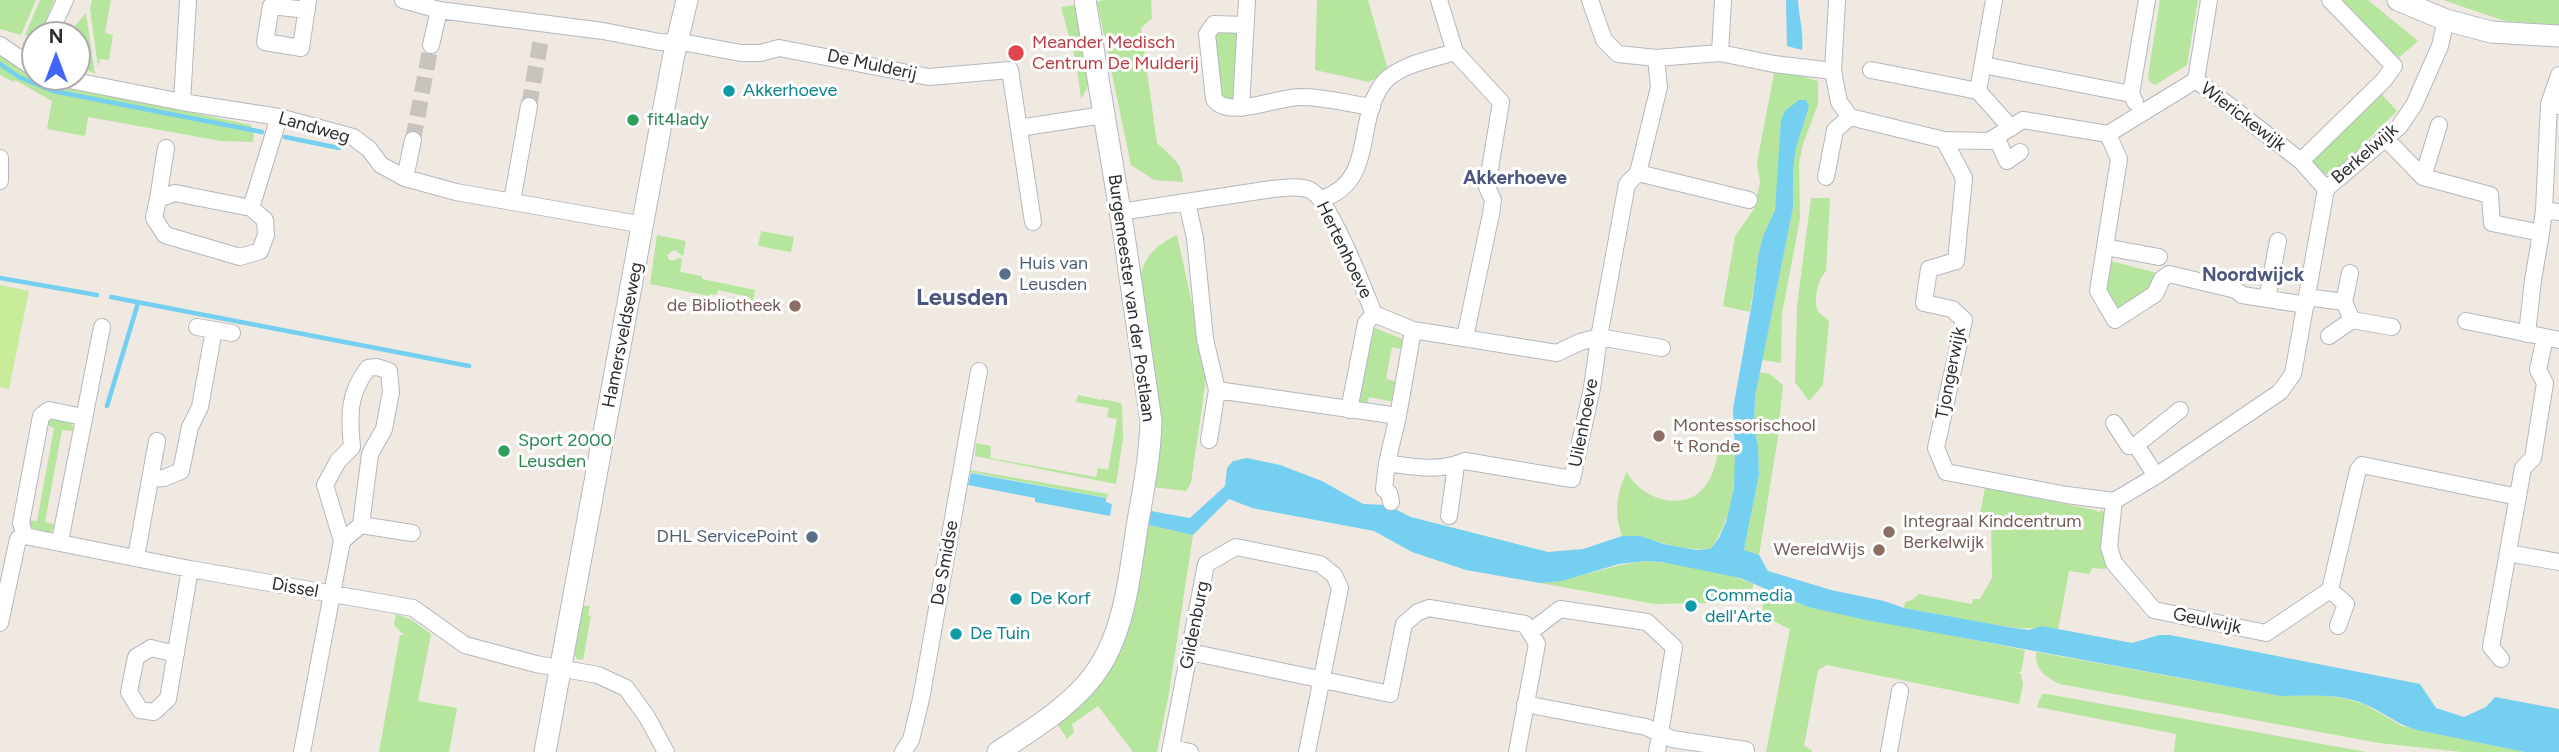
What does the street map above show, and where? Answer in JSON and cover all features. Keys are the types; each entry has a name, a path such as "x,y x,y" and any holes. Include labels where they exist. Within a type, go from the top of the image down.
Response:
{"street":[{"path":"56,21 65,0"},
{"path":"182,102 188,0"},
{"path":"403,0 542,31 677,42"},
{"name":"Hamersveldseweg","path":"545,752 687,0"},
{"name":"Burgemeester van der Postlaan","path":"998,752 1055,712 1083,687 1100,666 1118,626 1150,451 1151,421 1085,0"},
{"path":"1241,108 1247,0"},
{"path":"1439,0 1455,52 1501,102 1487,187 1493,200 1491,214 1465,337"},
{"path":"1590,0 1604,40 1618,54 1656,58 1720,52 1774,64 1833,71"},
{"path":"1720,52 1723,0"},
{"path":"1837,0 1833,71 1839,102 1850,117 1944,140 1989,141 2024,120 2108,134 2119,159 2098,292 2115,320 2155,294 2162,279 2169,274 2236,290 2242,295 2267,299 2344,302"},
{"path":"1978,91 1994,0"},
{"path":"2141,114 2131,94 2147,0"},
{"path":"2196,80 2209,0"},
{"path":"2301,161 2384,80 2394,66 2330,0"},
{"path":"2398,0 2446,20 2491,32 2559,36"},
{"path":"432,45 439,10"},
{"name":"Berkelwijk","path":"2114,501 2280,393 2293,374 2326,189 2399,127 2414,105 2440,46 2446,20"},
{"path":"1245,24 1214,24 1207,34 1214,99 1223,107 1241,108 1288,97 1306,97 1372,107"},
{"name":"De Mulderij","path":"677,42 750,53 779,48 929,77 1010,70 1033,222"},
{"path":"0,45 21,57"},
{"path":"1321,200 1336,195 1348,184 1354,173 1372,107 1386,80 1416,64 1455,52"},
{"path":"1656,58 1659,87 1638,173 1627,184 1599,337 1662,348"},
{"path":"1983,65 2131,94"},
{"path":"1871,70 1978,91 2011,128"},
{"path":"2528,334 2541,233 2551,211 2554,105 2559,75"},
{"name":"Wierickewijk","path":"2108,134 2196,80 2301,161 2326,189"},
{"name":"Landweg","path":"91,84 279,117 353,137 369,149 381,165 405,178 456,192 644,225"},
{"path":"512,201 529,106"},
{"path":"1019,128 1103,115"},
{"path":"251,208 279,117"},
{"path":"1826,177 1835,130 1850,117"},
{"path":"2423,177 2439,125"},
{"path":"1996,137 2007,161 2020,152"},
{"path":"2386,139 2423,177 2490,195 2492,223 2541,233"},
{"name":"Tjongerwijk","path":"1944,140 1964,178 1956,261 1929,269 1924,303 1952,309 1964,320 1936,448 1946,472 2114,501"},
{"path":"405,178 413,141"},
{"path":"158,200 175,193 251,208 265,220 266,235 260,251 240,257 165,235 154,218 166,148"},
{"path":"0,158 0,181"},
{"path":"1638,173 1749,200"},
{"name":"Hertenhoeve","path":"1120,212 1293,187 1308,189 1321,200 1351,258 1374,314 1413,330 1557,353 1580,341 1599,337"},
{"path":"1187,203 1195,238 1205,339 1217,390 1209,440"},
{"path":"2267,299 2278,241"},
{"path":"2105,247 2159,257"},
{"path":"2350,273 2344,302 2352,320"},
{"path":"1349,410 1366,324 1374,314"},
{"path":"2329,336 2352,320 2392,327"},
{"path":"2466,321 2552,339 2538,370 2545,383 2533,458 2523,468 2491,647 2501,659"},
{"path":"60,541 102,327"},
{"path":"197,327 232,333"},
{"path":"150,479 164,478 181,471 190,427 200,407 214,330"},
{"path":"1391,502 1389,493 1384,489 1387,463 1413,330"},
{"name":"Uilenhoeve","path":"1387,463 1424,469 1456,465 1465,461 1572,480 1592,388 1599,337"},
{"path":"302,752 334,595 342,541 325,485 338,461 352,447 351,402 356,383 368,368 377,367 389,371 391,392 384,429 370,454 361,524 342,541"},
{"name":"De Smidse","path":"903,752 911,740 921,699 979,371"},
{"path":"1217,390 1398,416"},
{"path":"0,619 22,538 21,523 41,416 49,410 83,417"},
{"path":"2114,423 2129,446 2136,445 2180,410"},
{"path":"136,557 157,441"},
{"path":"2136,445 2156,476"},
{"path":"352,447 361,454 370,454"},
{"path":"1449,516 1456,465"},
{"path":"2339,626 2346,604 2330,590 2358,470 2362,465 2518,497"},
{"name":"Geulwijk","path":"2114,501 2109,547 2113,563 2154,610 2266,633 2330,590"},
{"path":"361,524 412,533"},
{"name":"Dissel","path":"22,538 60,541 190,569 413,608 466,645 561,668"},
{"name":"Gildenburg","path":"1170,750 1206,564 1236,547 1320,564 1334,575 1340,588 1322,680"},
{"path":"2508,554 2559,562"},
{"path":"176,654 190,569"},
{"path":"1190,652 1390,694 1404,624 1418,612 1430,608 1525,624 1537,644 1517,752"},
{"path":"1530,632 1560,609 1647,622 1674,647 1657,752"},
{"path":"561,668 598,675 626,688 647,717 666,752"},
{"path":"1307,752 1322,680"},
{"path":"1889,752 1900,691"},
{"path":"1525,705 1646,727 1672,739 1746,750"},
{"path":"1170,750 1190,752"}],"green space":[{"path":"0,0 36,0 27,21 21,21 21,35 0,29"},
{"path":"40,0 54,0 46,21 31,21"},
{"path":"92,0 111,0 105,33 113,35 109,60 100,59 98,67 90,9"},
{"path":"1151,0 1152,18 1141,28 1157,143 1178,164 1183,182 1154,180 1131,165 1097,2"},
{"path":"1317,0 1368,0 1388,70 1369,82 1315,70"},
{"path":"2160,0 2198,0 2187,65 2155,85 2150,82 2148,76"},
{"path":"2337,0 2368,0 2418,41 2396,60"},
{"path":"2443,0 2559,0 2559,25 2505,21"},
{"path":"1075,5 1088,86 1081,99 1076,62 1061,7"},
{"path":"86,13 87,21 79,21"},
{"path":"1245,25 1241,108 1223,107 1209,28"},
{"path":"91,47 95,74 91,72"},
{"path":"0,53 21,67 21,83 15,80 14,82 0,75"},
{"path":"1775,68 1818,81 1818,104 1799,163 1800,219 1782,313 1781,363 1762,360 1793,208 1796,148 1778,180 1775,210 1763,236 1758,256 1750,312 1723,306 1735,236 1754,209 1757,196 1760,182 1757,163"},
{"path":"2377,89 2397,111 2331,176 2324,174 2311,155"},
{"path":"34,91 89,91 251,125 253,142 221,141 88,117 85,136 47,129 52,101"},
{"path":"1811,198 1830,198 1826,271 1818,285 1816,297 1819,313 1829,321 1823,385 1809,401 1795,382 1797,306"},
{"path":"761,231 794,237 791,252 758,246"},
{"path":"657,235 686,241 683,256 674,250 667,255 669,260 673,261 682,258 680,272 755,290 753,301 750,301 750,297 718,290 716,295 709,296 650,284"},
{"path":"1177,235 1207,372 1191,483 1186,491 1152,487 1159,423 1157,382 1139,283 1143,266 1151,254"},
{"path":"2107,260 2157,273 2141,297 2116,309 2106,293"},
{"path":"0,285 29,291 9,389 0,387"},
{"path":"1372,327 1403,339 1401,349 1392,347 1386,379 1398,382 1394,402 1369,397 1366,406 1358,400"},
{"path":"1760,372 1770,374 1783,385 1777,443 1759,555 1744,551 1759,475 1754,424 1755,397"},
{"path":"1078,395 1121,403 1123,439 1116,484 975,456 976,443 991,446 990,458 1096,477 1098,468 1108,470 1117,419 1107,417 1109,408 1076,402"},
{"path":"52,416 72,422 73,431 62,430 45,522 56,525 50,533 32,531 26,520 37,521 54,428 44,424"},
{"path":"1718,451 1735,452 1734,478 1731,503 1723,527 1710,549 1688,548 1622,536 1617,503 1627,472 1638,486 1654,496 1672,501 1690,498 1706,485"},
{"path":"970,470 1108,494 1107,498"},
{"path":"1985,488 2099,512 2102,510 2106,515 2112,566 2104,569 2092,568 2090,574 2069,571 2058,630 2009,627 1904,608 1905,602 1919,594 1972,604 1973,599 1980,599 1992,578 1991,517 1980,514"},
{"path":"1149,525 1193,535 1169,693 1157,752 1133,752 1098,706 1072,724 1074,732 1067,739 1058,725 1060,718 1137,581"},
{"path":"1645,561 1686,565 1728,575 1753,584 1752,594 1745,602 1655,604 1540,583"},
{"path":"1765,590 1808,607 2025,650 2021,672 2017,672 2021,674 2023,684 2019,704 1827,665 1818,670 1804,746 1812,752 1766,752 1790,629 1775,622 1762,611"},
{"path":"583,606 590,606 588,615 591,616 583,660 574,655"},
{"path":"396,614 410,619 431,634 418,701 457,708 449,752 379,752 400,635 404,635 394,625"},
{"path":"2036,652 2280,696 2323,695 2343,698 2364,704 2402,726 2525,752 2462,752 2379,743 2060,684 2042,672 2037,664"},
{"path":"2042,694 2366,752 2174,752 2176,734 2037,707"}],"water":[{"path":"1786,0 1798,0 1802,50 1787,46"},
{"path":"1799,100 1806,100 1809,106 1796,148 1793,208 1755,397 1754,424 1759,475 1744,550 1759,555 1768,571 1904,608 2008,627 2029,630 2042,626 2132,643 2159,635 2170,635 2420,684 2436,708 2464,717 2486,707 2495,697 2559,709 2559,752 2525,752 2417,730 2362,703 2342,698 2280,696 1866,620 1808,607 1740,578 1662,562 1619,564 1562,581 1540,583 1466,570 1412,552 1374,531 1252,508 1229,499 1193,535 1149,525 1151,511 1190,518 1225,486 1227,468 1233,461 1247,458 1280,465 1322,481 1363,504 1387,505 1411,517 1548,552 1583,549 1622,536 1640,536 1696,550 1710,549 1719,538 1726,522 1734,488 1733,409 1758,256 1763,236 1775,210 1781,120 1785,111"},
{"path":"971,473 1106,498 1106,502 1112,504 1110,516 1035,502 1035,498 968,485"}],"waterway":[{"path":"0,64 19,77 53,91 262,132"},
{"path":"285,137 339,148"},
{"path":"0,278 97,295"},
{"path":"111,297 469,366"},
{"path":"107,406 138,303"}],"tunnel":[{"path":"529,106 541,39"},
{"path":"413,140 431,45"}],"place":[{"name":"Meander Medisch Centrum De Mulderij","path":"1016,53"},
{"name":"Akkerhoeve","path":"729,91"},
{"name":"fit4lady","path":"633,120"},
{"name":"Huis van Leusden","path":"1005,274"},
{"name":"de Bibliotheek","path":"795,306"},
{"name":"Montessorischool 't Ronde","path":"1659,436"},
{"name":"Sport 2000 Leusden","path":"504,451"},
{"name":"Integraal Kindcentrum Berkelwijk","path":"1889,532"},
{"name":"DHL ServicePoint","path":"812,537"},
{"name":"WereldWijs","path":"1879,550"},
{"name":"De Korf","path":"1016,599"},
{"name":"Commedia dell'Arte","path":"1691,606"},
{"name":"De Tuin","path":"956,634"}],"district":[{"name":"Akkerhoeve","path":"1515,178"},
{"name":"Noordwijck","path":"2253,275"},
{"name":"Leusden","path":"962,298"}]}
